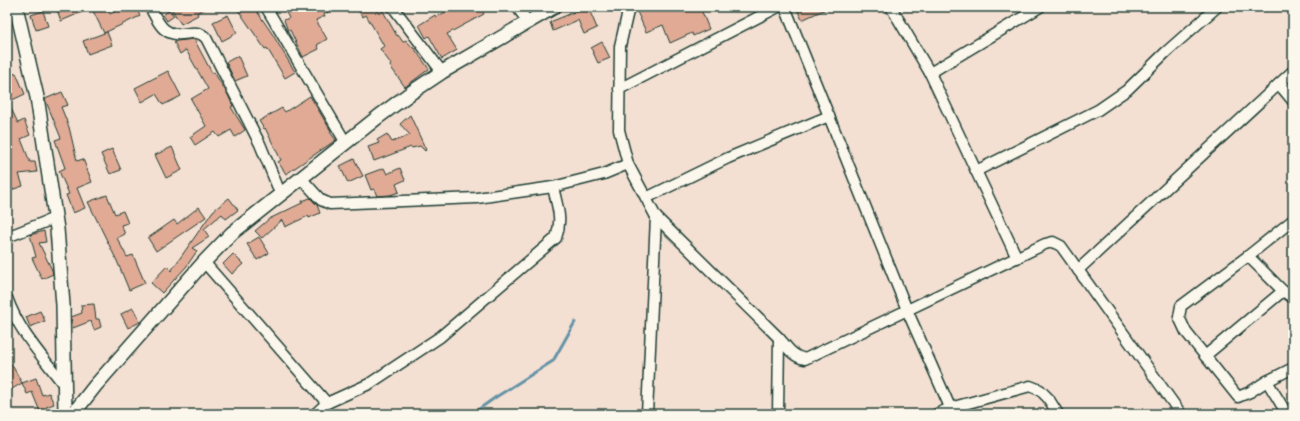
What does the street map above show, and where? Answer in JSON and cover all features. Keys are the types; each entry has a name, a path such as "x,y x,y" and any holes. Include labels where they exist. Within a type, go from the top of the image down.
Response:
{"street":[{"path":"16,7 38,97 55,218 63,305 64,385 69,414"},
{"path":"150,7 163,28 173,35 183,35 196,32 202,34 206,38 260,144 281,195"},
{"path":"266,7 346,143"},
{"path":"393,7 442,72"},
{"path":"517,7 528,22"},
{"path":"69,414 204,262 232,233 384,113 442,72 554,7"},
{"path":"628,7 620,46 618,130 628,164 656,217 799,358 805,359 1053,242 1062,246 1182,414"},
{"path":"619,89 778,7"},
{"path":"785,7 907,310 952,411"},
{"path":"891,7 930,73 1017,258"},
{"path":"930,73 1040,7"},
{"path":"976,171 1098,110 1127,90 1166,52 1217,7"},
{"path":"1078,270 1293,71"},
{"path":"1279,84 1293,101"},
{"path":"646,198 728,158 829,116"},
{"path":"301,178 321,200 330,204 477,198 553,187 604,174 628,164"},
{"path":"315,414 327,403 368,384 440,337 556,238 560,228 559,213 553,187"},
{"path":"647,414 656,217"},
{"path":"7,237 55,218"},
{"path":"1293,220 1181,306 1179,318 1186,332 1238,397 1293,368"},
{"path":"1248,256 1283,291 1293,298"},
{"path":"204,262 327,403"},
{"path":"1205,356 1283,291"},
{"path":"7,298 10,316 64,385"},
{"path":"778,414 779,338"},
{"path":"1267,381 1287,414"},
{"path":"937,414 952,411 1030,386 1040,390 1048,398 1058,414"}],"building":[{"path":"56,7 94,7 61,21"},
{"path":"106,7 110,14 125,7 136,7 140,16 104,33 93,11"},
{"path":"177,7 207,7 197,13 198,15 181,24 172,10"},
{"path":"236,7 254,7 295,72 285,78 267,48 265,49"},
{"path":"283,7 338,7 316,20 327,39 317,45 319,49 303,57 290,30 288,31 284,20 289,18"},
{"path":"355,7 376,7 375,8 379,14 383,11 397,36 398,35 403,42 406,40 414,48 429,69 405,87 380,49 384,46 366,15 363,17"},
{"path":"455,7 480,7 484,14 447,34 457,50 442,59 429,36 426,38 419,25 435,15 436,17"},
{"path":"587,7 597,28 584,34 578,20 553,31 550,22"},
{"path":"635,7 700,7 709,29 693,36 692,33 670,43 663,25 646,32"},
{"path":"796,7 830,7 802,20"},
{"path":"170,10 174,16 167,21 163,15"},
{"path":"43,11 48,26 36,30 31,15"},
{"path":"228,15 237,33 222,41 213,22"},
{"path":"107,32 112,45 88,54 83,41"},
{"path":"194,39 212,73 214,72 228,95 233,106 231,107 245,130 235,137 231,130 219,137 215,132 195,145 190,137 206,126 191,99 208,89 186,50 180,54 174,42"},
{"path":"602,42 610,58 598,63 591,48"},
{"path":"238,56 247,76 235,81 226,62"},
{"path":"168,71 181,96 163,105 156,94 142,102 135,88"},
{"path":"16,73 25,94 8,102 18,123 24,120 30,135 21,139 30,162 35,162 37,172 19,174 23,186 11,190 8,181 11,180 7,170 7,76"},
{"path":"62,92 68,105 61,107 69,127 77,161 83,159 92,182 77,188 85,208 73,213 66,195 69,194 59,171 65,168 55,140 61,138 45,99"},
{"path":"310,96 336,140 286,174 278,162 281,160 265,128 264,129 259,121 282,108 285,112"},
{"path":"410,115 426,150 425,151 420,146 411,147 374,161 368,147 379,143 377,140 387,134 392,142 410,135 400,124"},
{"path":"172,147 182,170 166,178 155,155"},
{"path":"112,149 121,170 110,174 101,154"},
{"path":"354,159 363,176 348,183 340,166"},
{"path":"384,168 387,174 400,168 405,180 396,184 399,192 390,195 377,196 374,189 371,190 365,175"},
{"path":"107,195 115,214 123,211 128,223 121,225 125,234 117,238 127,257 133,255 145,283 129,290 117,261 88,202"},
{"path":"229,198 238,210 226,219 222,214 204,229 209,237 192,248 197,251 186,267 162,293 151,283 167,266 171,271 213,211"},
{"path":"310,198 317,205 320,213 309,218 308,216 285,227 282,220 262,238 255,231 269,219"},
{"path":"199,207 206,217 156,251 148,238 174,220 177,224"},
{"path":"44,231 46,242 39,243 53,274 42,279 32,258 36,257 30,235"},
{"path":"259,237 269,253 257,260 247,244"},
{"path":"233,254 243,264 232,274 223,264"},
{"path":"94,304 96,319 99,319 101,327 94,330 91,321 73,328 71,317 82,313 81,305"},
{"path":"133,308 140,322 128,328 121,314"},
{"path":"40,311 45,321 30,327 26,317"},
{"path":"12,365 22,383 7,392 7,368"},
{"path":"36,378 42,395 49,393 54,404 46,407 48,414 41,414 32,392 27,394 22,383"}],"waterway":[{"path":"472,414 553,361 575,322"}]}
